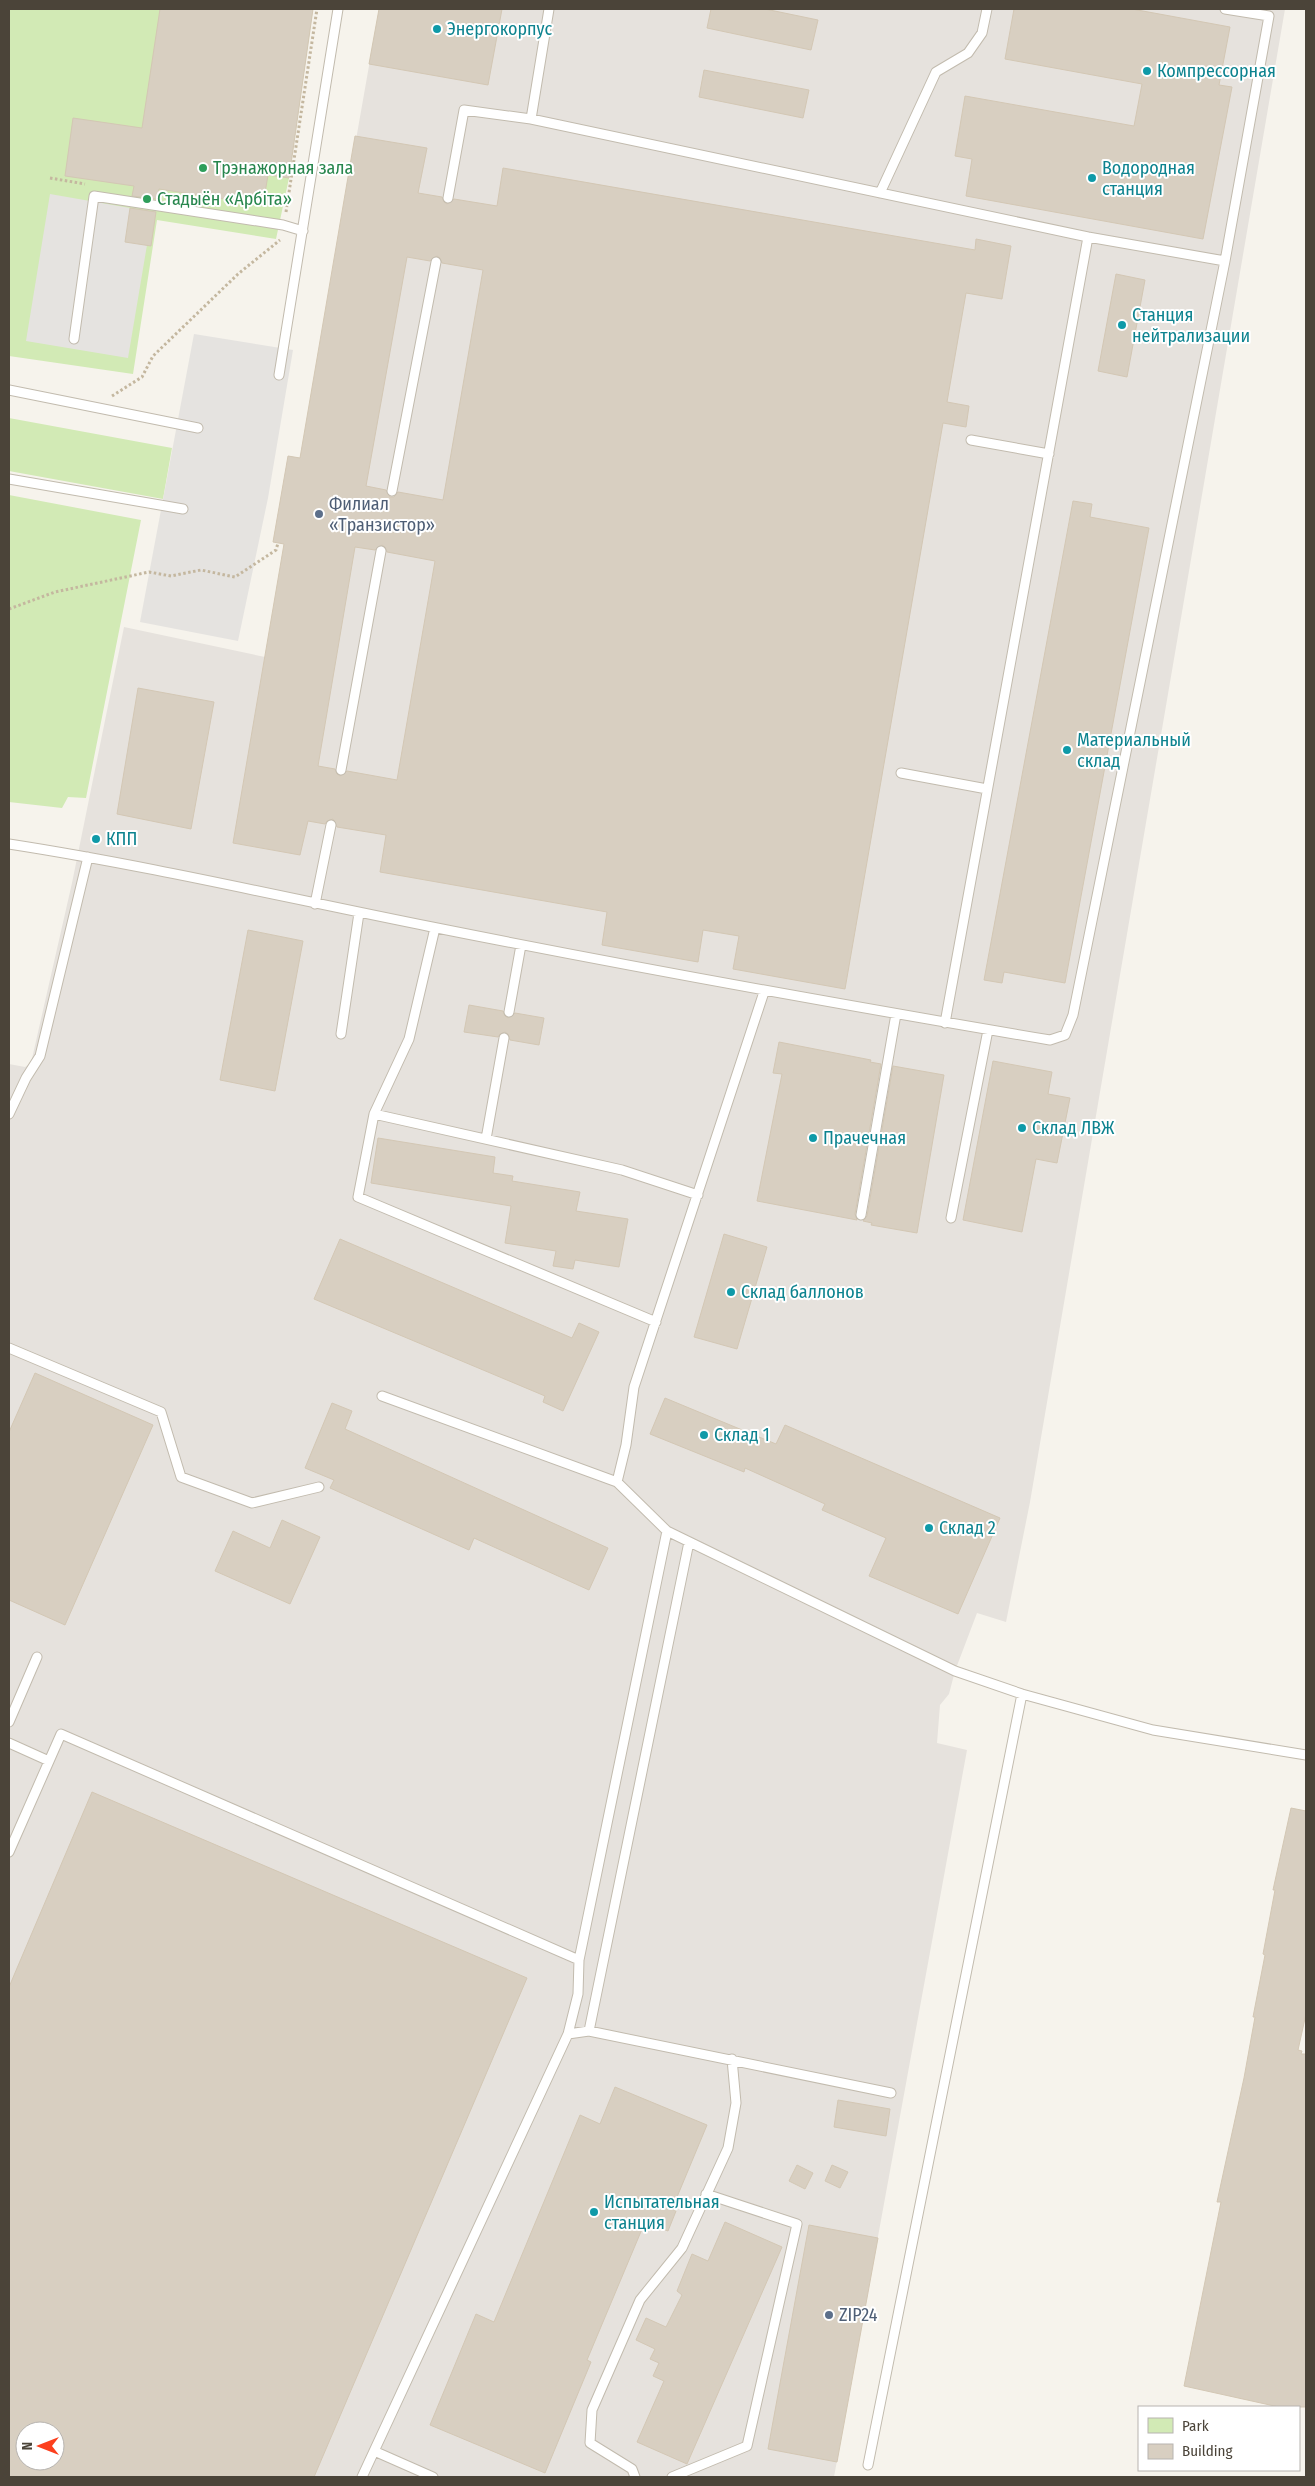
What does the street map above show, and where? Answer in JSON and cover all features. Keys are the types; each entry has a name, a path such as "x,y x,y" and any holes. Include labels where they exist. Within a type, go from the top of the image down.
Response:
{"lane":[{"path":"279,375 338,9"},
{"path":"531,119 549,9"},
{"path":"880,193 936,72 968,53 982,33 987,9"},
{"path":"9,844 88,856 359,913 764,992 1050,1040 1066,1035 1073,1015 1225,262 1269,16 1225,9"},
{"path":"448,198 464,110 531,119 1088,237 1225,262"},
{"path":"74,339 94,196 283,226 303,231"},
{"path":"945,1022 1088,237"},
{"path":"392,491 436,262"},
{"path":"9,390 198,428"},
{"path":"971,440 1049,454"},
{"path":"9,479 183,509"},
{"path":"341,770 381,551"},
{"path":"901,774 987,789"},
{"path":"315,904 331,826"},
{"path":"9,1114 26,1078 40,1056 88,856"},
{"path":"341,1034 359,913"},
{"path":"435,928 409,1039 374,1114 358,1197 656,1322"},
{"path":"509,1012 521,945"},
{"path":"617,1482 626,1445 634,1387 764,992"},
{"path":"861,1215 896,1014"},
{"path":"951,1218 988,1030"},
{"path":"486,1139 504,1038"},
{"path":"374,1114 622,1170 698,1195"},
{"path":"9,1348 161,1412 181,1477 252,1503 319,1487"},
{"path":"382,1396 617,1482 666,1531 955,1671 1022,1694 1153,1730 1306,1755"},
{"path":"362,2477 568,2034 578,1994 579,1960 666,1531"},
{"path":"589,2031 689,1542"},
{"path":"9,1722 37,1657"},
{"path":"868,2465 1022,1694"},
{"path":"9,1852 61,1734 579,1960"},
{"path":"9,1743 49,1761"},
{"path":"568,2034 589,2031 891,2093"},
{"path":"635,2477 632,2469 590,2443 592,2410 640,2300 682,2248 728,2148 736,2102 732,2059"},
{"path":"672,2477 747,2446 797,2224 706,2194"},
{"path":"374,2451 433,2477"}],"path":[{"path":"96,408 122,388 142,377 153,356 238,274 280,241 317,9"},
{"path":"9,609 55,592 149,572 171,576 201,570 235,577 276,550 278,543"}],"shaded area":[{"path":"379,9 1285,9 1030,1502 1006,1622 977,1613 955,1671 949,1694 940,1705 937,1743 967,1750 834,2477 9,2477 9,1064 25,1067 31,1063 72,883 124,627 265,657 284,544 273,542 288,456 300,458"},
{"path":"50,194 130,208 147,245 128,358 26,341"},
{"path":"194,334 293,350 268,498 238,641 140,622"}],"green space":[{"name":"Стадыён «Арбіта»","path":"9,9 313,9 289,178 276,239 157,220 133,374 9,356"},
{"path":"9,418 172,448 163,499 9,471"},
{"path":"9,495 141,520 86,798 68,797 62,808 9,802"}],"building":[{"path":"160,9 313,9 289,178 268,175 263,205 159,189 157,199 132,196 134,186 65,176 73,118 142,128"},
{"name":"Энергокорпус","path":"379,9 502,9 488,85 369,64"},
{"path":"711,9 765,9 818,20 811,50 707,28"},
{"path":"1014,9 1132,9 1230,27 1219,85 1232,87 1203,239 966,196 972,159 955,156 965,96 1134,126 1142,84 1005,59"},
{"path":"704,70 809,90 803,118 699,97"},
{"path":"355,136 427,148 418,193 442,197 447,204 454,199 497,206 503,168 975,250 976,239 1011,246 1002,299 966,293 947,402 969,406 966,427 943,423 845,989 733,969 739,936 703,930 698,962 602,945 607,912 380,872 386,835 337,827 333,819 325,824 308,821 300,855 233,843 284,544 273,542 288,456 300,458","holes":["437,256 442,263 483,270 443,500 398,492 394,497 390,497 386,490 366,486 407,257 430,261","382,545 387,552 435,561 397,780 347,771 340,776 335,769 318,766 355,547 375,550"]},
{"path":"130,208 156,212 151,246 125,242"},
{"name":"Станция нейтрализации","path":"1116,274 1145,280 1127,377 1098,371"},
{"name":"Материальный склад","path":"1073,501 1092,504 1090,517 1149,528 1065,983 1004,972 1002,983 984,980"},
{"path":"138,688 214,702 191,829 117,814"},
{"path":"248,930 303,941 275,1091 220,1080"},
{"path":"469,1005 503,1011 508,1018 515,1013 544,1018 539,1045 510,1040 505,1032 498,1037 464,1032"},
{"name":"Прачечная","path":"779,1042 871,1060 870,1062 881,1064 855,1214 857,1220 757,1201 782,1074 773,1073"},
{"name":"Склад ЛВЖ","path":"993,1061 1052,1072 1048,1094 1070,1098 1057,1163 1036,1159 1022,1232 963,1220"},
{"path":"893,1066 944,1075 917,1233 871,1225 872,1223 863,1221 867,1216"},
{"path":"378,1138 495,1157 493,1173 513,1176 512,1181 580,1192 576,1211 628,1219 619,1267 575,1260 573,1269 553,1266 556,1251 505,1243 511,1206 371,1183"},
{"name":"Склад баллонов","path":"724,1234 767,1247 737,1349 694,1337"},
{"path":"340,1239 572,1338 579,1323 599,1332 563,1411 543,1402 545,1396 314,1299"},
{"path":"35,1373 153,1425 65,1625 9,1600 9,1432"},
{"name":"Склад 2","path":"665,1398 776,1444 785,1425 1000,1518 958,1614 869,1576 886,1538 822,1510 825,1504 745,1468 744,1472 650,1434"},
{"path":"332,1403 352,1411 345,1429 608,1548 589,1590 474,1538 469,1550 330,1488 334,1480 305,1468"},
{"path":"282,1520 320,1537 290,1604 215,1571 233,1531 270,1548"},
{"path":"92,1792 527,1978 314,2477 9,2477 9,1987"},
{"path":"1291,1808 1306,1811 1306,2014 1298,2050 1302,2051 1301,2054 1306,2054 1306,2407 1274,2406 1184,2386 1221,2202 1217,2202 1255,2017 1253,2017 1275,1890 1273,1890"},
{"path":"615,2087 707,2125 672,2209 676,2211 668,2231 645,2222 587,2360 591,2362 545,2473 430,2425 476,2314 494,2322 580,2115 600,2124"},
{"path":"838,2100 890,2109 886,2136 834,2127"},
{"path":"797,2165 813,2173 805,2189 789,2181"},
{"path":"832,2165 848,2172 840,2188 825,2181"},
{"path":"725,2222 782,2247 687,2464 637,2442 664,2381 653,2376 659,2363 650,2359 655,2349 636,2340 646,2318 666,2327 682,2295 677,2291 692,2254 708,2261"},
{"path":"809,2225 878,2238 837,2462 768,2449"}],"place":[{"name":"Энергокорпус","path":"437,29"},
{"name":"Компрессорная","path":"1147,71"},
{"name":"Трэнажорная зала","path":"203,168"},
{"name":"Водородная станция","path":"1092,178"},
{"name":"Стадыён «Арбіта»","path":"147,199"},
{"name":"Станция нейтрализации","path":"1122,325"},
{"name":"Филиал «Транзистор»","path":"319,514"},
{"name":"Материальный склад","path":"1067,750"},
{"name":"КПП","path":"96,839"},
{"name":"Склад ЛВЖ","path":"1022,1128"},
{"name":"Прачечная","path":"813,1138"},
{"name":"Склад баллонов","path":"731,1292"},
{"name":"Склад 1","path":"704,1435"},
{"name":"Склад 2","path":"929,1528"},
{"name":"Испытательная станция","path":"594,2212"},
{"name":"ZIP24","path":"829,2315"}]}
